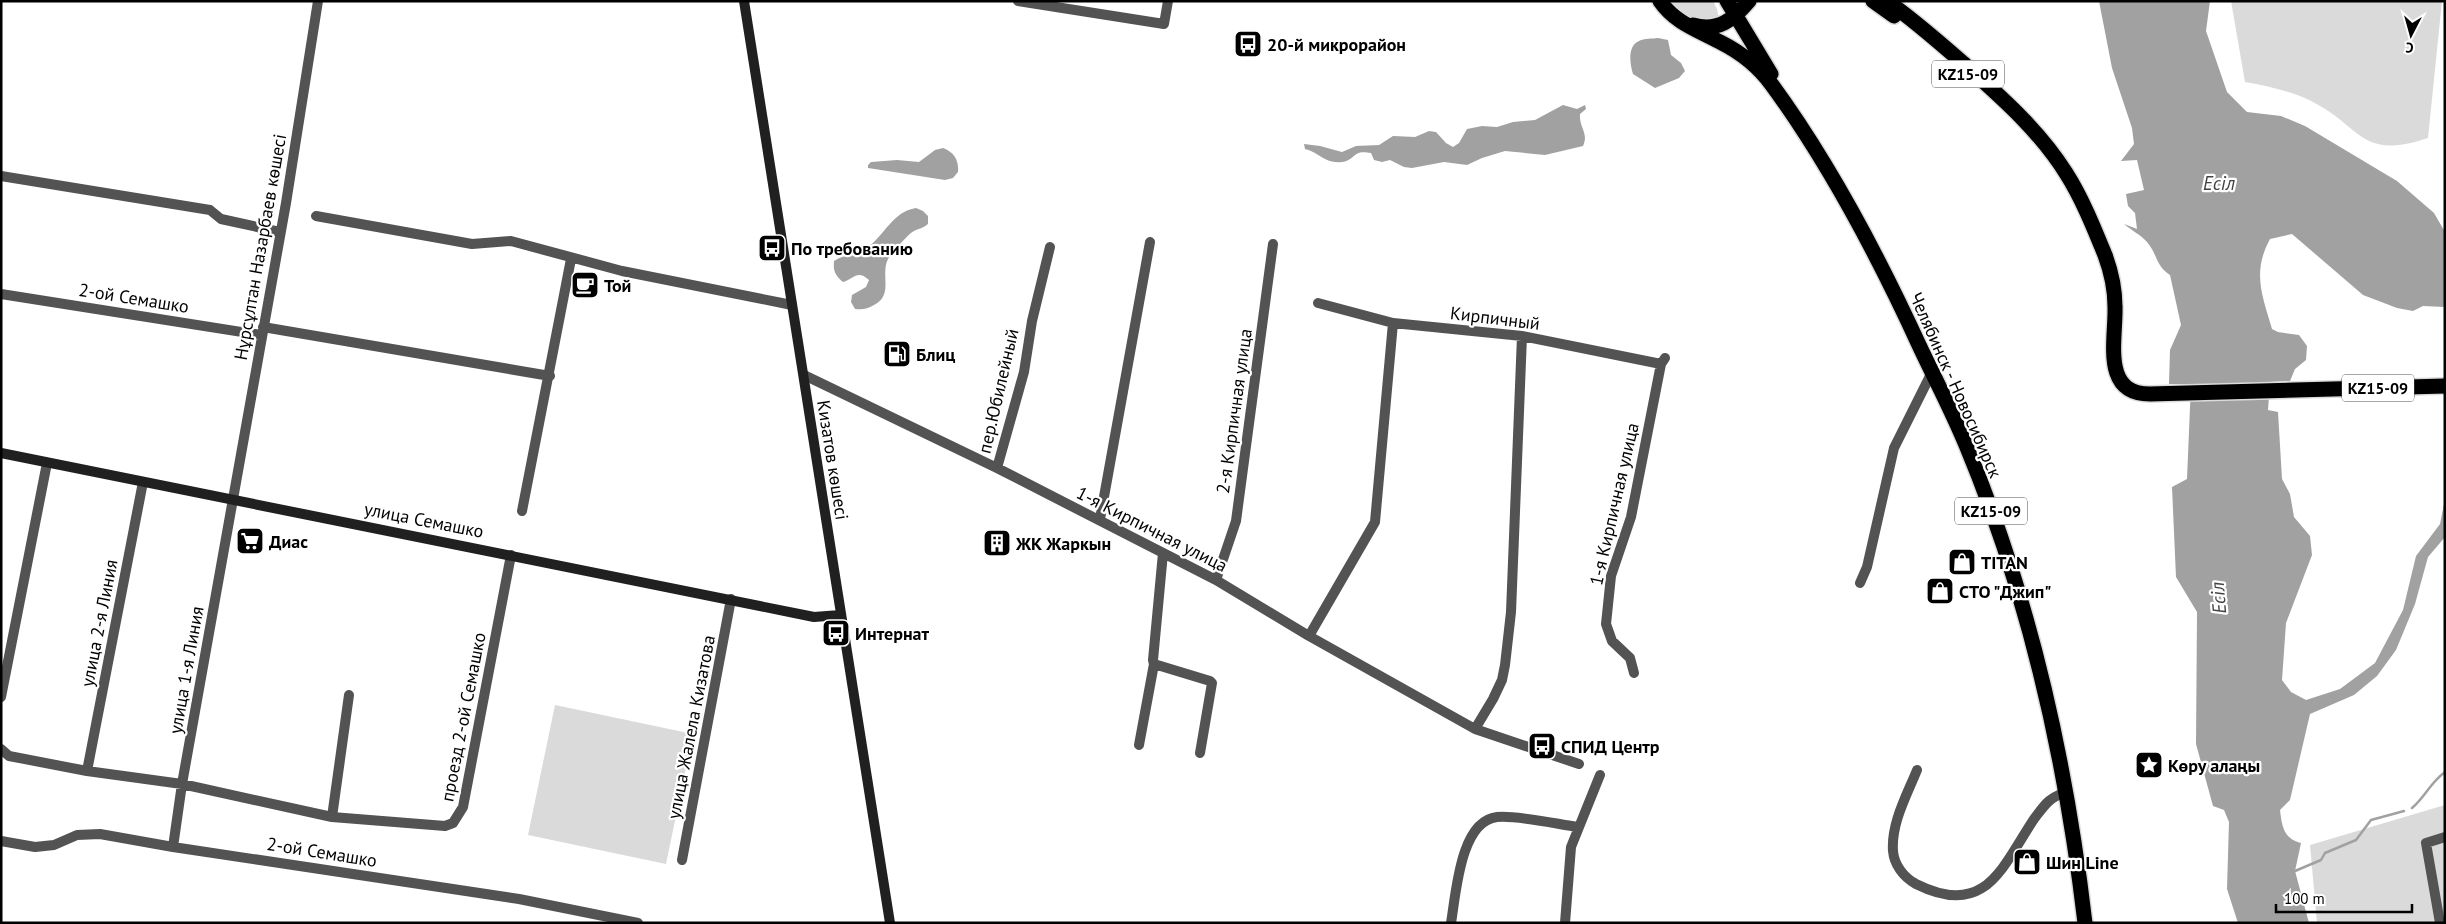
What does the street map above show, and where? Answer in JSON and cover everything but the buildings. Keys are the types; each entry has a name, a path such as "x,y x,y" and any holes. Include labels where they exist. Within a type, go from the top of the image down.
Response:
{"highway":[{"name":"Челябинск - Новосибирск","path":"1660,1 1677,19 1731,48 1760,70 1804,132 1879,262 1966,444 1994,521 2041,678 2078,860 2085,923"},
{"path":"1712,27 1723,17 1725,1"},
{"name":"KZ15-09","path":"1725,1 1736,16 1804,132"},
{"path":"1677,19 1697,26 1712,27 1724,24 1736,16 1749,1"},
{"name":"KZ15-09","path":"1873,1 1992,93 2017,116 2054,156"},
{"name":"KZ15-09","path":"1887,1 2006,101 2033,129 2078,192 2105,256 2115,299 2114,360 2117,374 2123,385 2131,392 2150,394 2445,386"}],"main road":[{"name":"Кизатов көшесі","path":"744,1 890,923"},
{"name":"улица Семашко","path":"1,453 814,616 840,615"}],"street":[{"name":"Нұрсұлтан Назарбаев көшесі","path":"233,498 318,1"},
{"path":"1018,1 1164,24 1168,1"},
{"path":"1,176 87,192 210,210 221,219 280,232"},
{"path":"316,216 472,244 511,241 571,259 792,305"},
{"path":"1100,519 1150,242"},
{"name":"2-я Кирпичная улица","path":"1216,580 1236,521 1273,244"},
{"name":"пер.Юбилейный","path":"997,468 1024,372 1032,321 1050,247"},
{"path":"522,511 550,376 571,259"},
{"name":"2-ой Семашко","path":"1,294 262,331 550,376"},
{"name":"Кирпичный","path":"1318,303 1393,323 1522,336 1663,361"},
{"path":"1308,636 1375,522 1393,323"},
{"path":"1475,729 1502,680 1505,665 1511,612 1522,336"},
{"name":"1-я Кирпичная улица","path":"1634,673 1630,658 1612,641 1606,624 1611,576 1630,517 1663,361"},
{"path":"1860,584 1867,567 1894,448 1932,372"},
{"name":"1-я Кирпичная улица","path":"804,376 997,468 1163,552 1216,580 1308,636 1475,729 1579,764"},
{"path":"1,697 47,463"},
{"name":"улица 2-я Линия","path":"87,771 143,482"},
{"name":"улица 1-я Линия","path":"172,847 233,498"},
{"path":"1139,745 1154,664 1163,552"},
{"name":"проезд 2-ой Семашко","path":"2,750 9,756 87,771 182,784 332,817 437,827 453,823 463,807 511,555"},
{"name":"улица Жалела Кизатова","path":"682,860 731,599"},
{"path":"1154,664 1210,680 1212,683 1200,753"},
{"path":"332,817 349,695"},
{"path":"1917,770 1896,824 1893,845 1894,860 1909,880 1940,892 1971,893 1986,887 2006,866 2017,845 2045,803 2054,796 2065,793"},
{"path":"1565,923 1569,856 1578,827 1600,775"},
{"path":"1451,923 1465,850 1473,832 1486,821 1499,817 1578,827"},
{"name":"2-ой Семашко","path":"1,841 35,847 54,845 77,835 100,834 172,847 519,899 638,923"},
{"path":"2440,923 2426,843 2445,837"}],"shaded area":[{"path":"1668,1 1713,1 1718,14 1717,22 1688,19"},
{"path":"2231,1 2442,1 2428,138 2405,144 2388,145 2374,143 2363,138 2328,111 2311,101 2279,89 2245,82"},
{"path":"555,705 693,734 666,864 528,835"},
{"path":"2445,805 2445,923 2317,923 2310,845"}],"water":[{"name":"Есіл","path":"2099,1 2210,1 2206,31 2227,92 2247,112 2281,116 2305,126 2397,181 2434,213 2445,232 2445,307 2423,306 2413,311 2397,308 2363,295 2292,234 2270,239 2261,262 2260,284 2272,329 2278,332 2299,335 2307,346 2306,360 2295,369 2290,381 2270,382 2268,410 2278,412 2282,479 2290,494 2294,517 2310,536 2312,555 2286,623 2282,680 2291,692 2306,700 2340,689 2375,663 2403,610 2416,556 2440,524 2445,499 2445,537 2428,557 2415,604 2396,650 2377,676 2354,695 2310,714 2290,800 2280,810 2287,835 2301,843 2295,871 2309,923 2238,923 2227,889 2229,822 2224,810 2213,806 2196,744 2197,612 2176,577 2172,487 2187,479 2191,384 2169,384 2170,350 2181,325 2170,275 2159,264 2147,242 2124,224 2137,229 2135,213 2128,206 2126,194 2144,190 2137,160 2121,161 2134,144 2132,128 2112,68"},
{"path":"1658,38 1668,40 1671,55 1681,63 1685,71 1679,78 1655,88 1633,74 1630,56 1635,43 1646,39"},
{"path":"1563,105 1577,109 1585,105 1586,109 1580,114 1580,119 1585,141 1583,146 1545,155 1505,151 1467,165 1444,162 1412,168 1404,167 1390,160 1382,162 1374,160 1371,153 1365,152 1360,152 1346,161 1331,161 1305,149 1304,144 1342,152 1356,146 1379,145 1393,136 1415,137 1429,131 1436,132 1446,143 1453,147 1459,143 1467,129 1482,126 1497,127 1513,122 1535,120"},
{"path":"943,148 950,152 957,160 958,172 953,178 945,180 868,168 871,162 897,160 919,162 935,150"},
{"path":"916,208 928,216 928,224 912,233 888,259 885,272 884,296 880,301 867,308 855,309 851,302 852,295 866,287 869,280 858,275 843,282 835,273 834,261 867,248 901,214"}],"waterway":[{"path":"2412,808 2445,772"},
{"path":"2295,871 2321,860 2325,853 2356,840 2371,820 2404,811"}],"place":[{"name":"20-й микрорайон","path":"1248,44"},
{"name":"По требованию","path":"772,248"},
{"name":"Той","path":"585,285"},
{"name":"Блиц","path":"897,354"},
{"name":"Диас","path":"250,541"},
{"name":"ЖК Жаркын","path":"997,543"},
{"name":"TITAN","path":"1962,562"},
{"name":"СТО \"Джип\"","path":"1940,591"},
{"name":"Интернат","path":"836,633"},
{"name":"СПИД Центр","path":"1542,746"},
{"name":"Көру алаңы","path":"2149,765"},
{"name":"Шин Line","path":"2027,862"}]}
